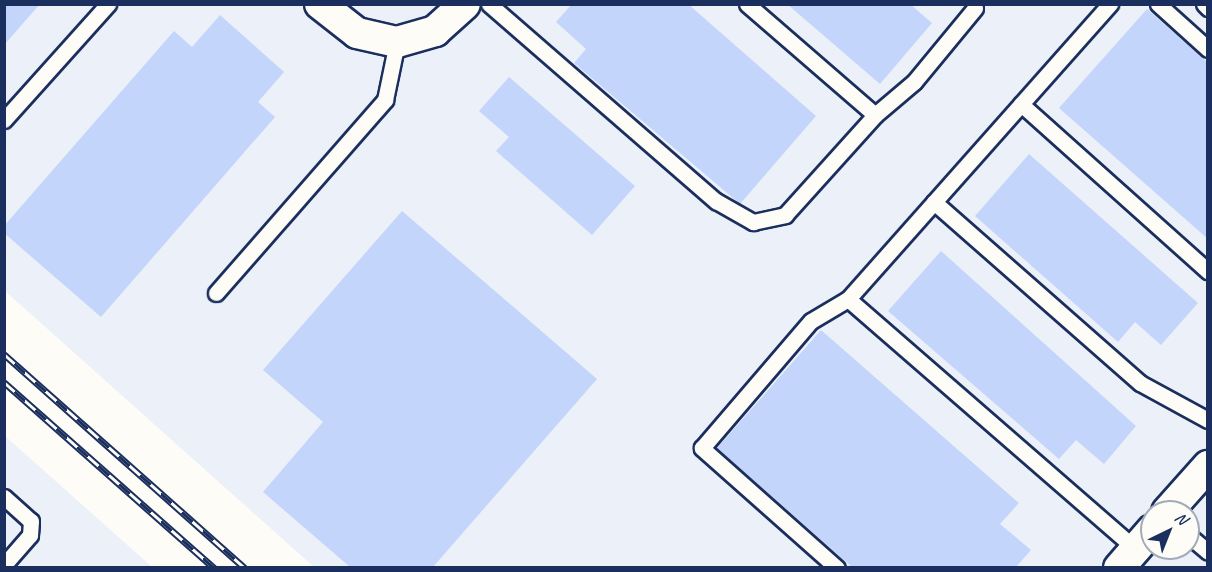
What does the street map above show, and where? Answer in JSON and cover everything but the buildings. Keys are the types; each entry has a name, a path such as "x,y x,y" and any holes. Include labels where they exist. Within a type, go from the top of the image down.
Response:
{"street":[{"path":"320,4 357,33 398,42 435,31 465,4"},
{"path":"1178,500 1208,466"}],"lane":[{"path":"4,120 108,4"},
{"path":"489,4 716,201 753,222 784,215 875,115 914,82 974,6"},
{"path":"747,4 875,115"},
{"path":"837,567 702,448 811,321 848,299 1110,4"},
{"path":"1158,4 1208,49"},
{"path":"1204,4 1208,8"},
{"path":"216,292 385,99 398,42"},
{"path":"1021,104 1208,271"},
{"path":"934,202 1140,383 1208,420"},
{"path":"848,299 1136,549"},
{"path":"4,498 31,521 30,535 4,565"}],"shaded area":[{"path":"5,5 1207,5 1207,567 314,567 5,291"},
{"path":"5,436 152,567 5,567"}],"railway":[{"path":"4,354 245,568"},
{"path":"4,382 214,568"}]}
